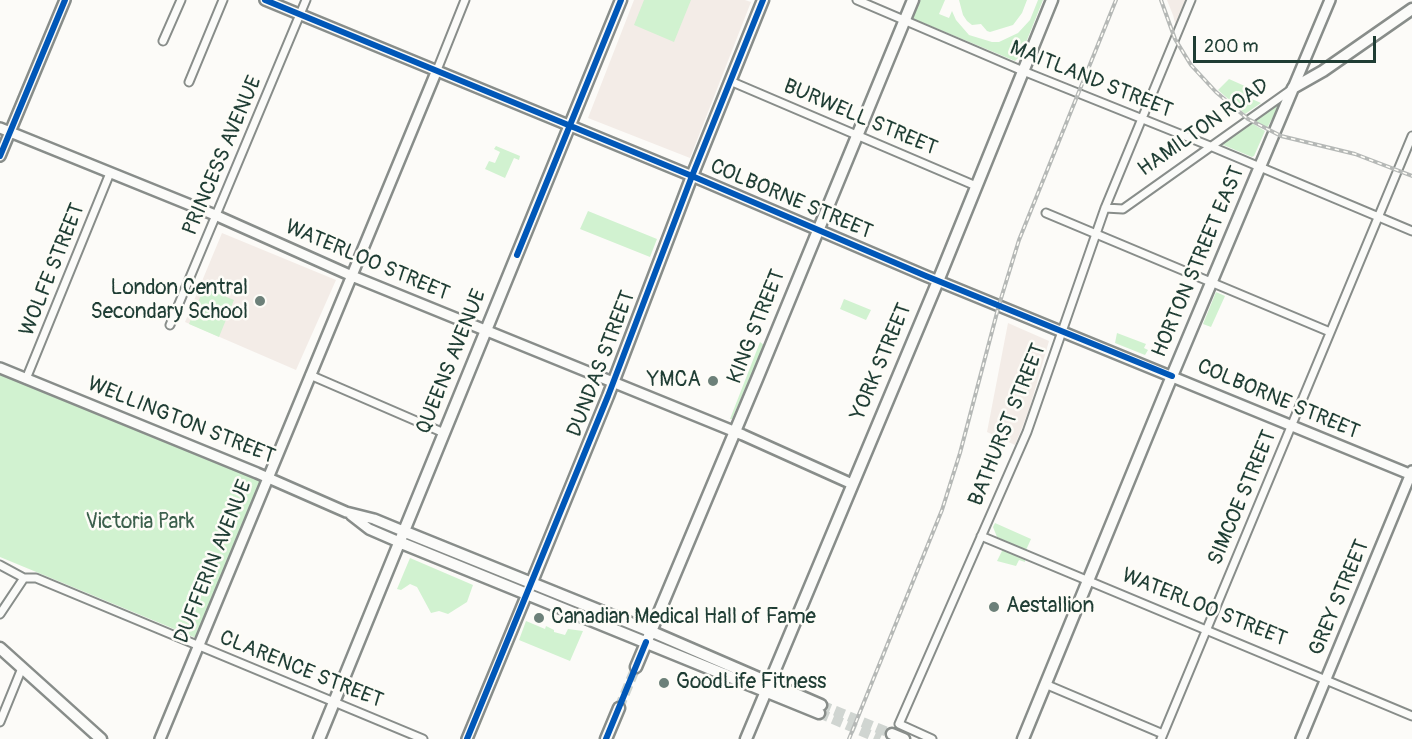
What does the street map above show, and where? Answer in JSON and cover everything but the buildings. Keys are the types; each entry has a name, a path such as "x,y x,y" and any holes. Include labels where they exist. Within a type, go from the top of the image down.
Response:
{"main road":[{"name":"QUEENS AVENUE","path":"319,739 621,0"},
{"name":"DUNDAS STREET","path":"529,589 763,0"},
{"name":"KING STREET","path":"636,667 913,0"},
{"name":"YORK STREET","path":"746,739 938,281 1052,0"},
{"name":"HAMILTON ROAD","path":"1293,88 1323,71 1412,9"},
{"name":"HORTON STREET EAST","path":"1023,739 1172,375 1293,88"},
{"name":"WELLINGTON STREET","path":"401,536 820,709"},
{"name":"WELLINGTON STREET","path":"648,637 746,684 767,687"},
{"path":"0,648 101,739"},
{"path":"746,684 754,695 758,710"},
{"path":"606,739 619,708"},
{"path":"892,734 904,739"}],"street":[{"path":"0,156 5,130 65,0"},
{"path":"163,41 181,0"},
{"path":"189,82 223,0"},
{"name":"COLBORNE STREET","path":"265,0 692,176 938,281 1412,474"},
{"name":"PRINCESS AVENUE","path":"170,325 306,0"},
{"name":"DUFFERIN AVENUE","path":"160,739 465,0"},
{"name":"MAITLAND STREET","path":"857,0 1412,231"},
{"name":"BATHURST STREET","path":"932,739 899,724 1027,432 1105,208 1191,0"},
{"name":"HORTON STREET EAST","path":"1293,88 1330,0"},
{"name":"BURWELL STREET","path":"730,81 976,186"},
{"name":"HAMILTON ROAD","path":"1105,208 1123,209 1293,88"},
{"name":"WATERLOO STREET","path":"5,130 215,215 352,276 734,432 852,484"},
{"name":"SIMCOE STREET","path":"1162,737 1412,136"},
{"name":"WOLFE STREET","path":"26,379 110,173"},
{"path":"1046,213 1330,332"},
{"name":"WELLINGTON STREET","path":"0,368 346,512 369,529 401,536"},
{"path":"310,375 444,433"},
{"name":"GREY STREET","path":"1301,739 1412,474"},
{"name":"WATERLOO STREET","path":"981,536 1412,716"},
{"name":"CLARENCE STREET","path":"0,566 24,578 36,578 423,739"},
{"path":"0,614 24,578"},
{"name":"DUNDAS STREET","path":"467,739 529,589"},
{"path":"0,722 22,668"},
{"path":"1045,684 1162,737"}],"shaded area":[{"path":"634,0 745,0 751,2 690,158 588,118"},
{"path":"1167,0 1187,0 1176,27 1173,15"},
{"name":"London Central Secondary School","path":"222,233 336,280 296,370 185,322"},
{"path":"1008,323 1049,341 1029,410 1015,445 987,432"}],"green space":[{"path":"644,0 691,0 674,42 634,25"},
{"path":"918,0 945,0 939,14 949,18 952,11 956,20 969,35 999,42 1018,33 1030,20 1038,0 1043,0 1021,55 1015,61 914,19 913,14"},
{"path":"959,0 1027,0 1022,13 1013,25 990,32 981,24 972,25 967,21"},
{"path":"1229,79 1247,87 1245,96 1261,103 1245,114 1218,90"},
{"path":"1282,100 1267,128 1253,120"},
{"path":"1250,122 1265,131 1254,156 1221,144 1222,141"},
{"path":"496,146 520,156 519,160 514,158 505,178 485,169 489,161 495,163 500,152 494,149"},
{"path":"588,211 657,239 650,257 580,229"},
{"path":"204,288 234,300 219,337 189,324"},
{"path":"1216,292 1225,296 1211,327 1203,324"},
{"path":"844,299 871,310 866,320 840,309"},
{"path":"1117,333 1146,344 1144,348 1148,350 1145,355 1115,343"},
{"path":"760,342 764,345 732,419 730,419"},
{"name":"Victoria Park","path":"0,372 261,481 196,638 0,557"},
{"path":"995,523 1031,539 1026,550 997,537 993,527"},
{"path":"1003,549 1025,558 1025,562 1019,560 1016,566 997,561"},
{"path":"410,558 473,585 467,602 448,614 439,611 431,613 417,587 410,584 401,590 397,589"},
{"path":"526,621 545,629 546,626 554,632 565,635 568,629 583,631 570,661 519,640"}],"tunnel":[{"path":"619,708 636,667"},
{"path":"821,705 892,734"},
{"path":"819,713 880,739"}],"railway":[{"path":"849,739 942,510 1019,240 1116,0"},
{"path":"1161,0 1175,39 1191,65 1216,92 1248,119 1281,136 1355,154 1412,176"}],"cycle path":[{"path":"0,156 65,0"},
{"path":"265,0 692,176 926,276 1172,376"},
{"path":"517,255 621,0"},
{"path":"467,739 608,396 692,176 763,0"},
{"path":"606,739 646,642"}],"place":[{"name":"London Central Secondary School","path":"260,301"},
{"name":"YMCA","path":"713,381"},
{"name":"Aestallion","path":"994,607"},
{"name":"Canadian Medical Hall of Fame","path":"539,618"},
{"name":"GoodLife Fitness","path":"664,683"}]}
